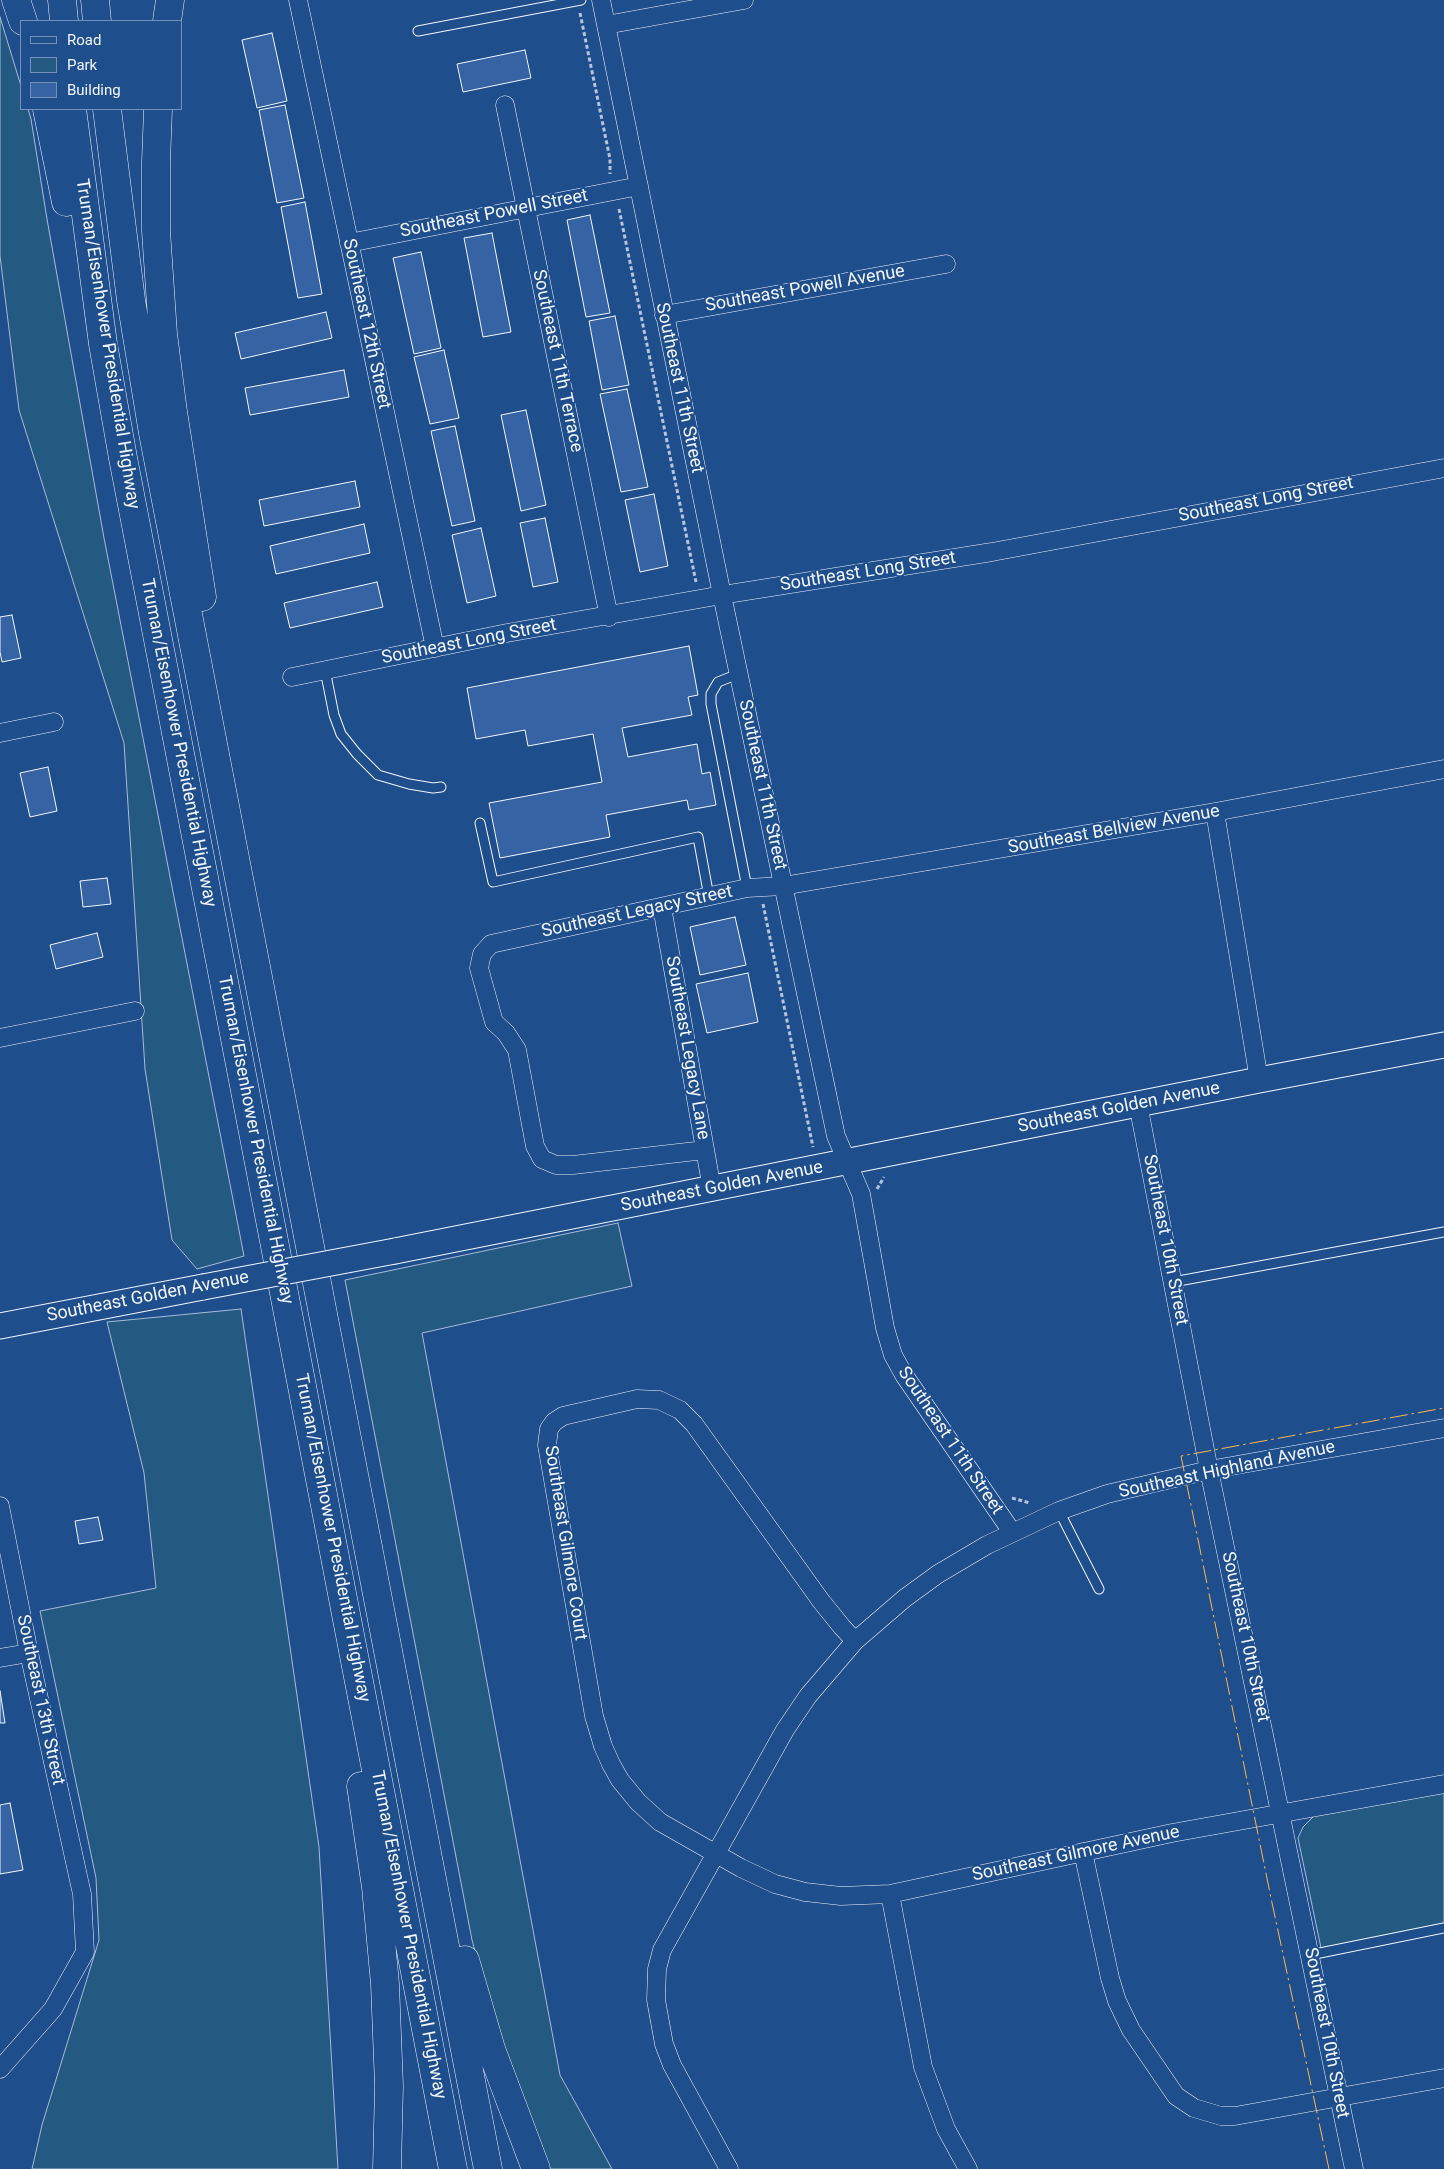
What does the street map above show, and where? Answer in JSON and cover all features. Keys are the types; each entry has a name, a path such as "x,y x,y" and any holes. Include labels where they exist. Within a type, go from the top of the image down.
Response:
{"highway":[{"path":"16,0 23,20"},
{"path":"62,0 64,20"},
{"path":"95,0 97,20"},
{"path":"167,20 170,0"},
{"path":"47,110 68,213 103,344"},
{"name":"Truman/Eisenhower Presidential Highway","path":"72,110 103,344 126,477 453,2169"},
{"name":"Truman/Eisenhower Presidential Highway","path":"107,110 131,300 153,433 488,2169"},
{"path":"158,110 156,231 163,334 172,412 191,518 208,640 218,773"},
{"path":"336,1561 350,1723 364,1805 382,1935 389,2086 387,2169"},
{"path":"410,1769 451,1898 478,2010 519,2128 536,2169"}],"street":[{"name":"Southeast 12th Street","path":"298,0 434,648"},
{"name":"Southeast 11th Street","path":"602,0 664,315 836,1136 846,1163 861,1194 885,1328 893,1355 904,1376 1012,1532"},
{"path":"606,25 744,0"},
{"name":"Southeast 11th Terrace","path":"505,104 609,617"},
{"name":"Southeast Powell Street","path":"349,243 638,186"},
{"name":"Southeast Powell Avenue","path":"664,315 946,264"},
{"name":"Southeast Long Street","path":"292,677 507,633 609,617 722,595 992,552 1444,468"},
{"path":"0,733 54,722"},
{"name":"Southeast Bellview Avenue","path":"783,886 1215,812 1444,770"},
{"path":"1215,812 1259,1080"},
{"name":"Southeast Legacy Street","path":"705,1150 573,1165 556,1165 542,1159 535,1146 517,1050 506,1033 494,1022 479,968 482,954 491,944 748,888 783,886"},
{"name":"Southeast Legacy Lane","path":"662,907 712,1189"},
{"path":"0,1038 135,1012"},
{"name":"Southeast Golden Avenue","path":"0,1326 395,1251 1444,1045"},
{"name":"Southeast 10th Street","path":"1138,1104 1210,1470 1282,1812 1354,2169"},
{"name":"Southeast Gilmore Court","path":"715,1853 660,1822 638,1802 620,1780 603,1746 594,1716 547,1445 549,1429 554,1422 563,1416 637,1398 659,1400 680,1410 694,1424 821,1601 855,1640"},
{"name":"Southeast Highland Avenue","path":"729,2169 672,2065 664,2044 656,2000 658,1969 662,1950 785,1730 808,1696 855,1640 904,1598 938,1574 1012,1532 1059,1511 1107,1494 1210,1470 1444,1428"},
{"name":"Southeast 13th Street","path":"0,1506 29,1653 82,1894 85,1952 54,2009 0,2069"},
{"path":"0,1658 29,1653"},
{"name":"Southeast Gilmore Avenue","path":"715,1853 775,1884 805,1892 841,1896 890,1894 1083,1852 1282,1812 1444,1784"},
{"path":"1083,1852 1116,2001 1131,2030 1176,2096 1194,2108 1221,2116 1235,2116 1444,2078"},
{"path":"890,1894 923,2067 946,2129 968,2169"}],"lane":[{"path":"418,31 579,0"},
{"path":"325,670 334,715 340,734 356,754 378,775 409,784 433,788 440,787"},
{"path":"738,674 718,682 711,694 711,704 748,888"},
{"path":"480,822 493,882 698,837 709,897"},
{"path":"1173,1282 1444,1232"},
{"path":"1059,1511 1099,1589"},
{"path":"1310,1955 1444,1928"}],"path":[{"path":"579,0 610,159 610,180 625,234 701,600"},
{"path":"763,903 818,1168"},
{"path":"876,1191 884,1176"},
{"path":"1008,1492 1013,1500 1030,1503"}],"green space":[{"path":"0,17 20,83 20,110 28,110 31,119 104,538 244,1256 197,1269 172,1240 145,1069 124,743 19,410 0,256"},
{"path":"618,1223 632,1286 422,1333 560,2075 612,2169 549,2169 497,2035 472,1940 345,1280"},
{"path":"241,1309 319,1847 338,2169 32,2169 42,2125 99,1940 96,1878 40,1611 156,1588 144,1473 107,1322"},
{"path":"1444,1791 1444,1926 1321,1948 1298,1838 1303,1827 1314,1816 1328,1812"}],"building":[{"path":"272,33 287,101 257,108 242,40"},
{"path":"525,50 531,78 463,92 457,64"},
{"path":"285,105 304,198 277,203 259,110"},
{"path":"305,202 322,294 298,298 281,207"},
{"path":"590,215 610,313 586,317 567,220"},
{"path":"492,233 511,332 483,337 464,238"},
{"path":"421,252 441,348 414,354 393,258"},
{"path":"326,312 332,338 241,359 235,333"},
{"path":"615,316 629,385 602,390 589,321"},
{"path":"444,350 459,418 430,424 414,357"},
{"path":"344,370 349,397 250,415 245,388"},
{"path":"627,389 648,487 621,492 600,394"},
{"path":"526,410 546,505 521,511 501,415"},
{"path":"455,426 475,521 452,526 431,431"},
{"path":"355,481 360,507 264,526 259,500"},
{"path":"654,494 668,566 640,572 625,500"},
{"path":"545,518 558,582 533,587 520,523"},
{"path":"364,524 370,553 276,574 270,546"},
{"path":"481,528 496,596 467,603 452,535"},
{"path":"377,582 383,607 290,628 284,603"},
{"path":"12,615 21,658 2,662 0,652 0,617"},
{"path":"689,646 698,695 688,697 692,715 622,728 628,757 697,744 702,774 710,772 716,805 689,810 687,800 606,815 610,837 500,858 489,803 602,782 593,734 528,746 525,730 476,739 467,688"},
{"path":"48,767 57,811 30,817 20,773"},
{"path":"107,878 111,904 83,907 80,881"},
{"path":"735,917 746,965 700,975 690,927"},
{"path":"97,933 103,957 56,969 50,945"},
{"path":"748,973 758,1022 707,1033 696,984"},
{"path":"98,1517 103,1540 79,1544 75,1521"},
{"path":"0,1691 5,1723 0,1723"},
{"path":"10,1803 23,1870 0,1874 0,1805"}],"power":[{"path":"1329,2169 1271,1898 1181,1456 1444,1408"}]}
